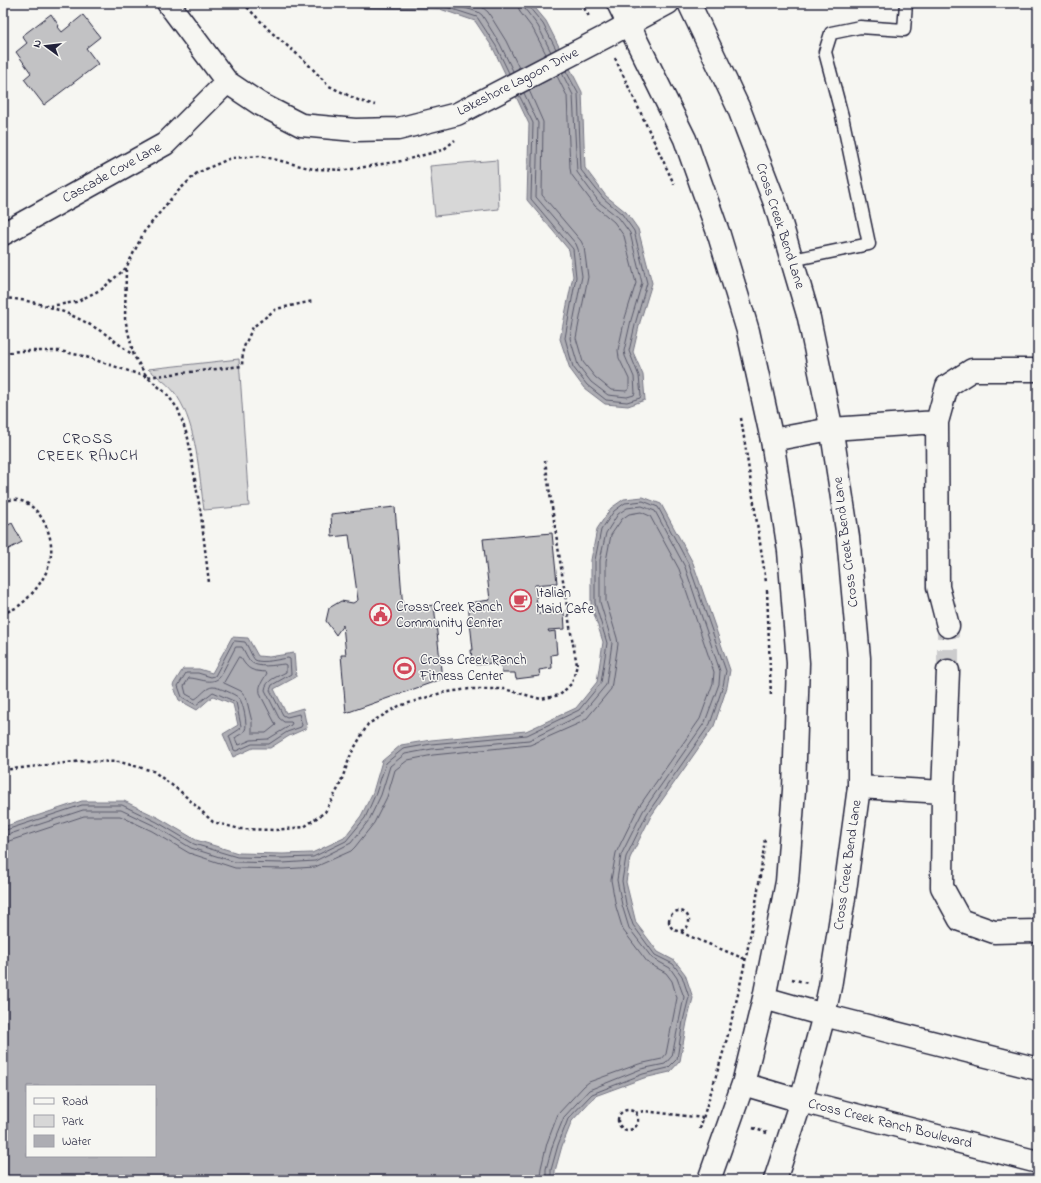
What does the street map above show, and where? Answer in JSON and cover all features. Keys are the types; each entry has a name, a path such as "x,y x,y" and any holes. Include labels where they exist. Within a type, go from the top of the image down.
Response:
{"main road":[{"name":"Lakeshore Lagoon Drive","path":"168,3 227,82 260,104 301,125 354,130 398,129 456,114 668,3"},
{"path":"618,3 685,140 720,235 748,331 772,440 789,551 798,663 794,790 786,882 764,998 743,1084 709,1180"},
{"name":"Cross Creek Bend Lane","path":"689,3 739,109 775,203 809,318 831,429 848,537 858,658 859,787 830,987 801,1101 775,1180"},
{"name":"Cascade Cove Lane","path":"3,234 165,144 227,82"},
{"path":"948,626 938,587 937,422 947,386 972,370 1038,370"},
{"path":"772,440 831,429 937,422"},
{"path":"948,671 943,792 942,887 960,920 994,932 1038,931"},
{"path":"859,787 943,792"},
{"path":"764,998 824,1015 1038,1069"},
{"name":"Cross Creek Ranch Boulevard","path":"743,1084 801,1101 1038,1162"}],"lane":[{"path":"792,260 869,244 842,116 825,52 831,32 860,28 904,30 906,3"}],"path":[{"path":"244,3 329,86 360,101 380,106"},
{"path":"581,3 592,22 598,41 615,57 676,187"},
{"path":"50,306 76,302 102,289 126,268 144,232 174,196 197,173 231,158 261,156 313,169 346,170 401,161 442,150 457,138"},
{"path":"126,268 125,319 134,356 147,376 166,393 178,409 188,438 201,515 209,583"},
{"path":"3,298 50,306 68,313 99,330 134,356"},
{"path":"3,353 60,350 147,376 242,366 243,348 252,327 276,308 313,301"},
{"path":"740,412 766,584 772,697"},
{"path":"3,770 83,761 120,762 153,771 181,792 213,822 240,829 275,830 304,827 325,812 339,787 351,754 368,724 399,706 442,693 469,689 504,689 541,699 560,695 572,683 577,664 545,461"},
{"path":"3,502 10,499 28,504 42,518 51,542 51,554 47,570 38,586 19,606 3,614"},
{"path":"3,553 9,552"},
{"path":"699,1132 726,1041 743,969 760,878 766,832"},
{"path":"681,932 688,927 689,918 684,912 676,911 670,915 669,923 673,930 745,959"},
{"path":"743,969 830,987"},
{"path":"635,1113 638,1120 636,1127 632,1130 621,1128 618,1124 618,1120 621,1113 628,1110 635,1113 644,1111 703,1118"},
{"path":"705,1112 788,1140"}],"green space":[{"path":"497,160 499,209 435,216 430,166"},
{"path":"239,359 249,506 204,510 199,466 193,436 184,408 171,388 148,369"}],"water":[{"path":"330,3 531,3 546,21 582,92 585,168 606,196 626,212 638,229 652,283 640,322 633,352 643,375 645,400 628,406 605,404 584,388 570,369 560,339 573,276 569,250 527,200 529,124 493,48 475,21 440,9 367,8"},
{"path":"643,497 661,504 693,563 730,670 727,687 714,726 651,816 630,858 626,882 636,923 658,952 675,961 685,974 693,998 680,1061 670,1072 644,1078 595,1096 572,1121 562,1146 555,1171 555,1180 3,1180 3,827 82,801 124,801 159,818 196,840 238,853 312,853 344,838 361,816 373,792 382,761 401,745 431,740 526,731 576,708 597,682 603,642 591,604 591,560 597,529 611,508 624,499"},
{"path":"232,637 248,638 258,656 269,657 294,653 296,677 274,689 286,713 303,708 307,728 289,736 270,748 253,748 233,757 223,734 238,725 233,704 213,696 197,710 179,700 173,685 183,669 199,669 212,673"}],"building":[{"path":"51,14 62,32 83,15 100,37 86,48 98,64 44,105 24,79 31,73 16,52 27,43 22,36"},
{"name":"Cross Creek Ranch Community Center","path":"395,507 403,609 434,605 442,679 346,713 341,655 346,655 343,625 336,635 326,621 329,608 341,601 353,603 358,600 349,535 332,537 331,514"},
{"path":"12,523 22,542 3,552 3,528"},
{"path":"552,533 557,583 535,585 538,614 564,612 565,629 548,630 549,632 555,631 557,654 551,655 552,668 539,670 540,676 516,679 515,673 502,673 501,662 476,665 476,659 472,659 471,650 473,650 468,603 490,600 483,539"}],"tunnel":[{"path":"948,626 948,671"}],"place":[{"name":"Italian Maid Cafe","path":"520,601"},
{"name":"Cross Creek Ranch Community Center","path":"381,615"},
{"name":"Cross Creek Ranch Fitness Center","path":"405,668"}],"district":[{"name":"CROSS CREEK RANCH","path":"88,448"}]}
